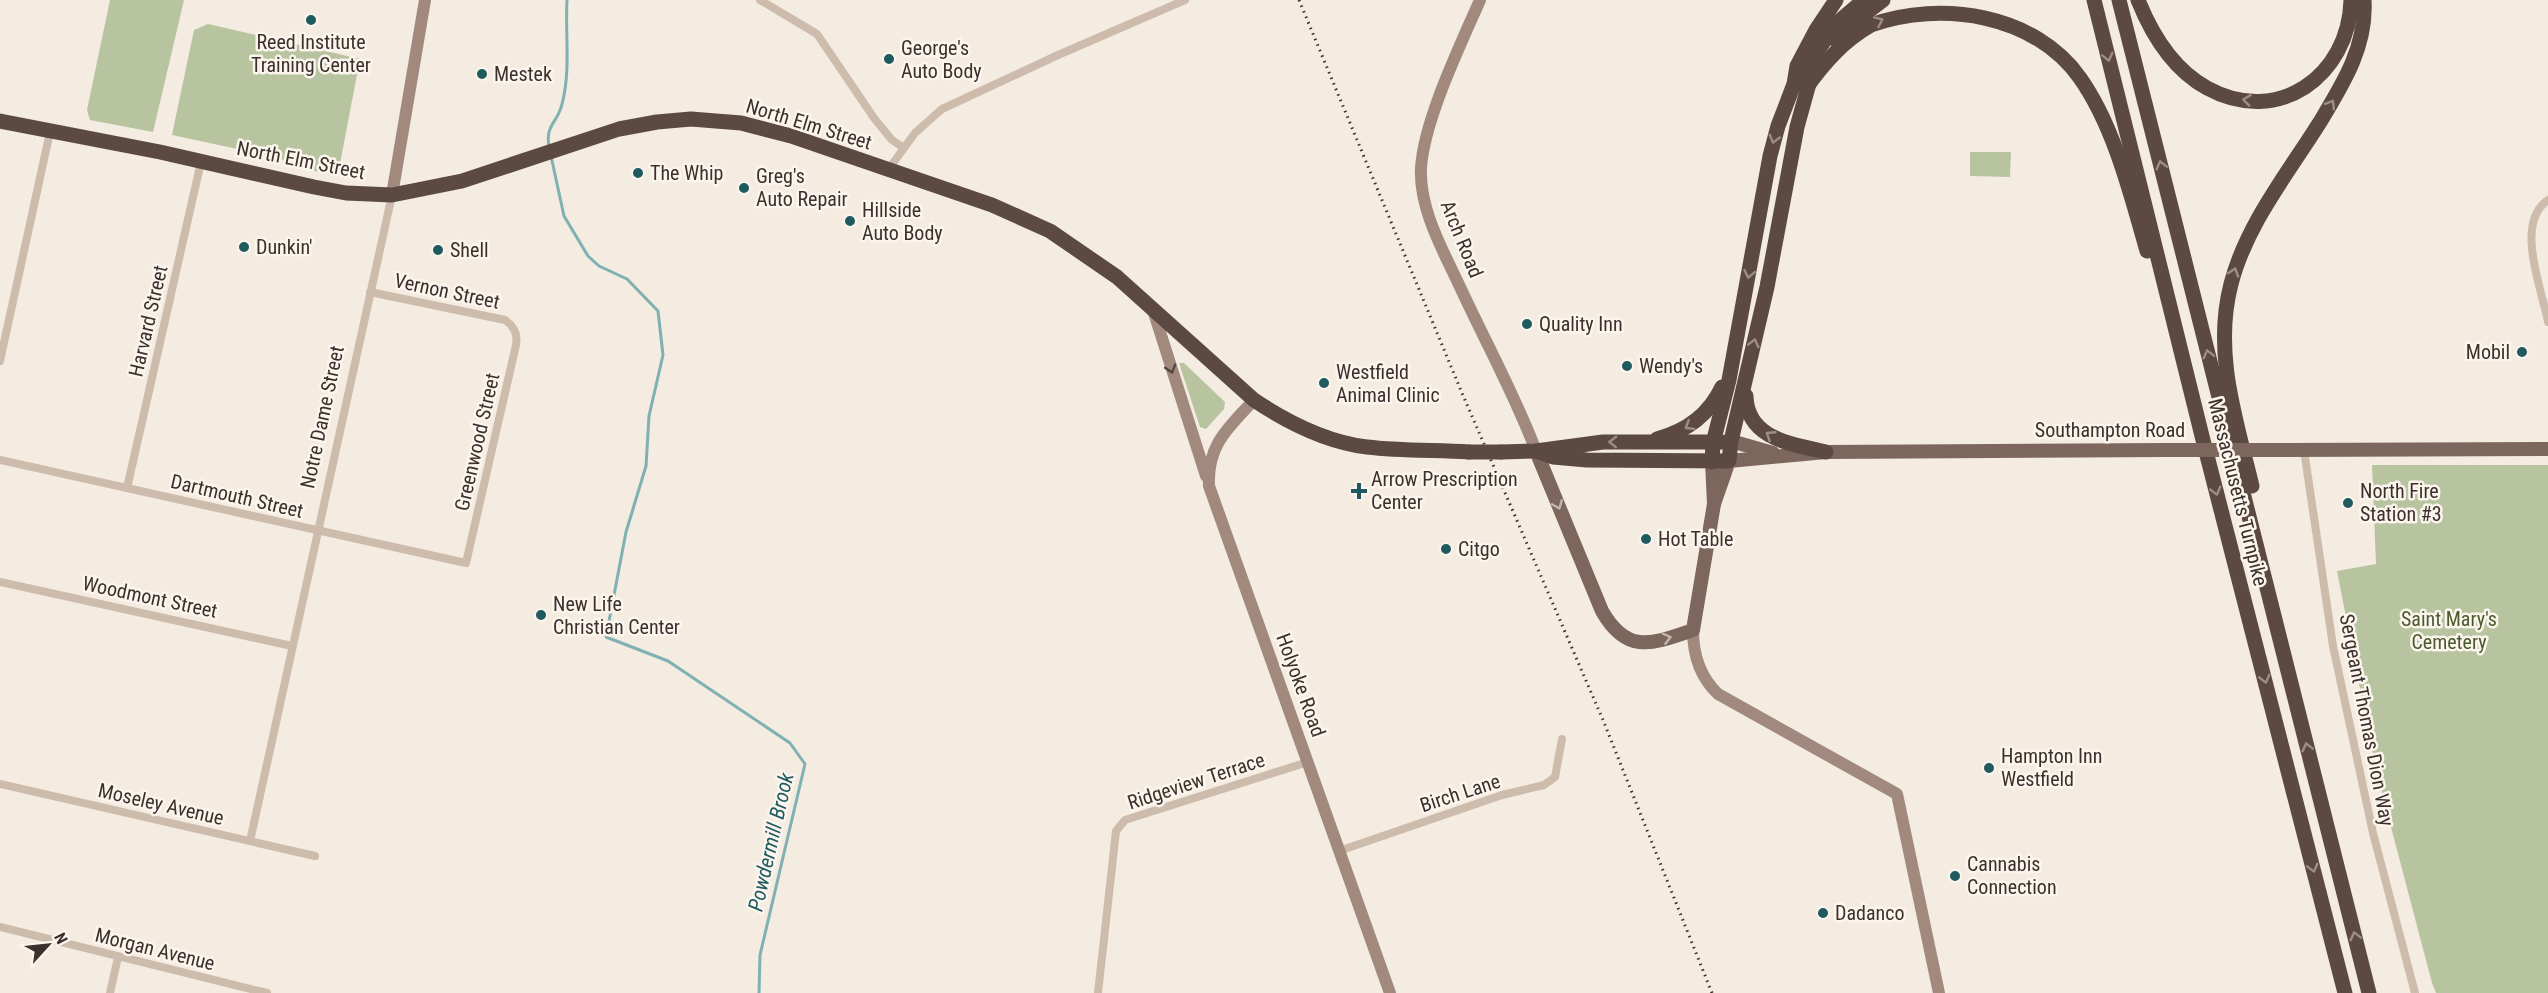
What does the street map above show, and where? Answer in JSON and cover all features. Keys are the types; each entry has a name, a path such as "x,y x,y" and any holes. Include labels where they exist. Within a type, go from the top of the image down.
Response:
{"highway":[{"path":"1729,461 1731,441 1767,287 1789,163 1800,86 1797,66 1836,0"},
{"path":"1712,462 1713,443 1732,362 1770,156 1778,126 1837,23 1864,0"},
{"path":"1800,86 1831,45 1858,19 1883,0"},
{"name":"Massachusetts Turnpike","path":"2094,0 2202,436 2345,993"},
{"name":"Massachusetts Turnpike","path":"2119,0 2369,993"},
{"path":"2138,0 2158,40 2189,75 2205,87 2222,95 2257,102 2281,98 2297,92 2313,82 2327,68 2338,53 2346,36 2351,0"},
{"path":"2295,700 2279,599 2228,387 2223,347 2225,315 2230,285 2244,245 2343,85 2359,47 2365,15 2364,0"},
{"path":"1800,86 1855,35 1879,21 1917,9 1956,8 1988,13 2016,23 2052,47 2079,76 2106,126 2142,234 2190,406 2202,436"},
{"name":"North Elm Street","path":"0,121 335,191 392,195 462,182 619,129 691,119 741,123 791,136 992,205 1050,231 1117,277 1154,313 1254,400 1278,416 1311,432 1365,447 1469,452"},
{"path":"1644,443 1678,432 1703,416 1714,401 1732,362"},
{"path":"1746,379 1746,410 1764,431 1782,442 1826,452"},
{"name":"Southampton Road","path":"1469,452 1536,451 1603,442 1713,443 1731,441"},
{"name":"Southampton Road","path":"1536,451 1553,457 1587,460 1729,461"}],"main road":[{"name":"Southampton Road","path":"1731,441 1780,455"},
{"name":"Southampton Road","path":"1729,461 1826,452 2548,449"},
{"path":"1536,451 1596,598 1612,628 1629,641 1667,639 1693,630 1714,504 1729,461"},
{"path":"1712,462 1714,504"}],"street":[{"name":"Notre Dame Street","path":"250,841 392,195 425,0"},
{"path":"760,0 817,34 874,118 892,140 904,148"},
{"path":"888,170 929,119 955,102 1185,0"},
{"name":"Arch Road","path":"1479,0 1429,130 1422,159 1422,182 1427,209 1436,234 1525,422 1536,451"},
{"path":"0,361 50,132"},
{"name":"Harvard Street","path":"127,488 201,162"},
{"path":"2548,200 2536,215 2530,236 2548,322"},
{"name":"Vernon Street","path":"370,292 500,319 514,328"},
{"path":"1154,313 1209,486"},
{"name":"Greenwood Street","path":"466,563 516,345 514,328"},
{"name":"Holyoke Road","path":"1254,400 1217,443 1208,468 1209,486 1390,993"},
{"name":"Sergeant Thomas Dion Way","path":"2304,450 2333,646 2373,833 2415,993"},
{"name":"Dartmouth Street","path":"0,460 466,563"},
{"name":"Woodmont Street","path":"0,582 292,646"},
{"path":"1693,630 1695,651 1703,675 1718,694 1897,794 1939,993"},
{"name":"Birch Lane","path":"1339,851 1502,795 1544,784 1554,777 1562,739"},
{"name":"Ridgeview Terrace","path":"1098,993 1116,831 1119,826 1125,820 1308,762"},
{"name":"Moseley Avenue","path":"0,784 315,856"},
{"name":"Morgan Avenue","path":"0,927 235,989 267,993"},
{"path":"110,993 118,957"}],"green space":[{"path":"110,0 184,0 153,132 90,120 87,110"},
{"path":"208,24 360,59 338,174 315,171 274,157 172,135 194,30"},
{"path":"1970,152 2011,152 2010,177 1970,176"},
{"path":"1179,363 1184,363 1225,402 1224,409 1206,429 1200,427"},
{"name":"Saint Mary's Cemetery","path":"2372,465 2548,465 2548,993 2436,993 2432,983 2376,770 2337,571 2376,564"}],"waterway":[{"name":"Powdermill Brook","path":"549,147 550,128 560,110 565,91 567,0"},
{"name":"Powdermill Brook","path":"551,156 564,216 588,256 599,266 627,279 658,311 663,355 649,416 646,466 626,532 606,637 668,661 790,743 805,764 760,955 759,993"}],"railway":[{"path":"1299,0 1462,393 1603,720 1712,993"}],"place":[{"name":"Reed Institute Training Center","path":"311,20"},
{"name":"George's Auto Body","path":"889,59"},
{"name":"Mestek","path":"482,74"},
{"name":"The Whip","path":"638,173"},
{"name":"Greg's Auto Repair","path":"744,188"},
{"name":"Hillside Auto Body","path":"850,221"},
{"name":"Dunkin'","path":"244,247"},
{"name":"Shell","path":"438,250"},
{"name":"Quality Inn","path":"1527,324"},
{"name":"Mobil","path":"2522,352"},
{"name":"Wendy's","path":"1627,366"},
{"name":"Westfield Animal Clinic","path":"1324,383"},
{"name":"Arrow Prescription Center","path":"1359,491"},
{"name":"North Fire Station #3","path":"2348,503"},
{"name":"Hot Table","path":"1646,539"},
{"name":"Citgo","path":"1446,549"},
{"name":"New Life Christian Center","path":"541,615"},
{"name":"Hampton Inn Westfield","path":"1989,768"},
{"name":"Cannabis Connection","path":"1955,876"},
{"name":"Dadanco","path":"1823,913"}]}
